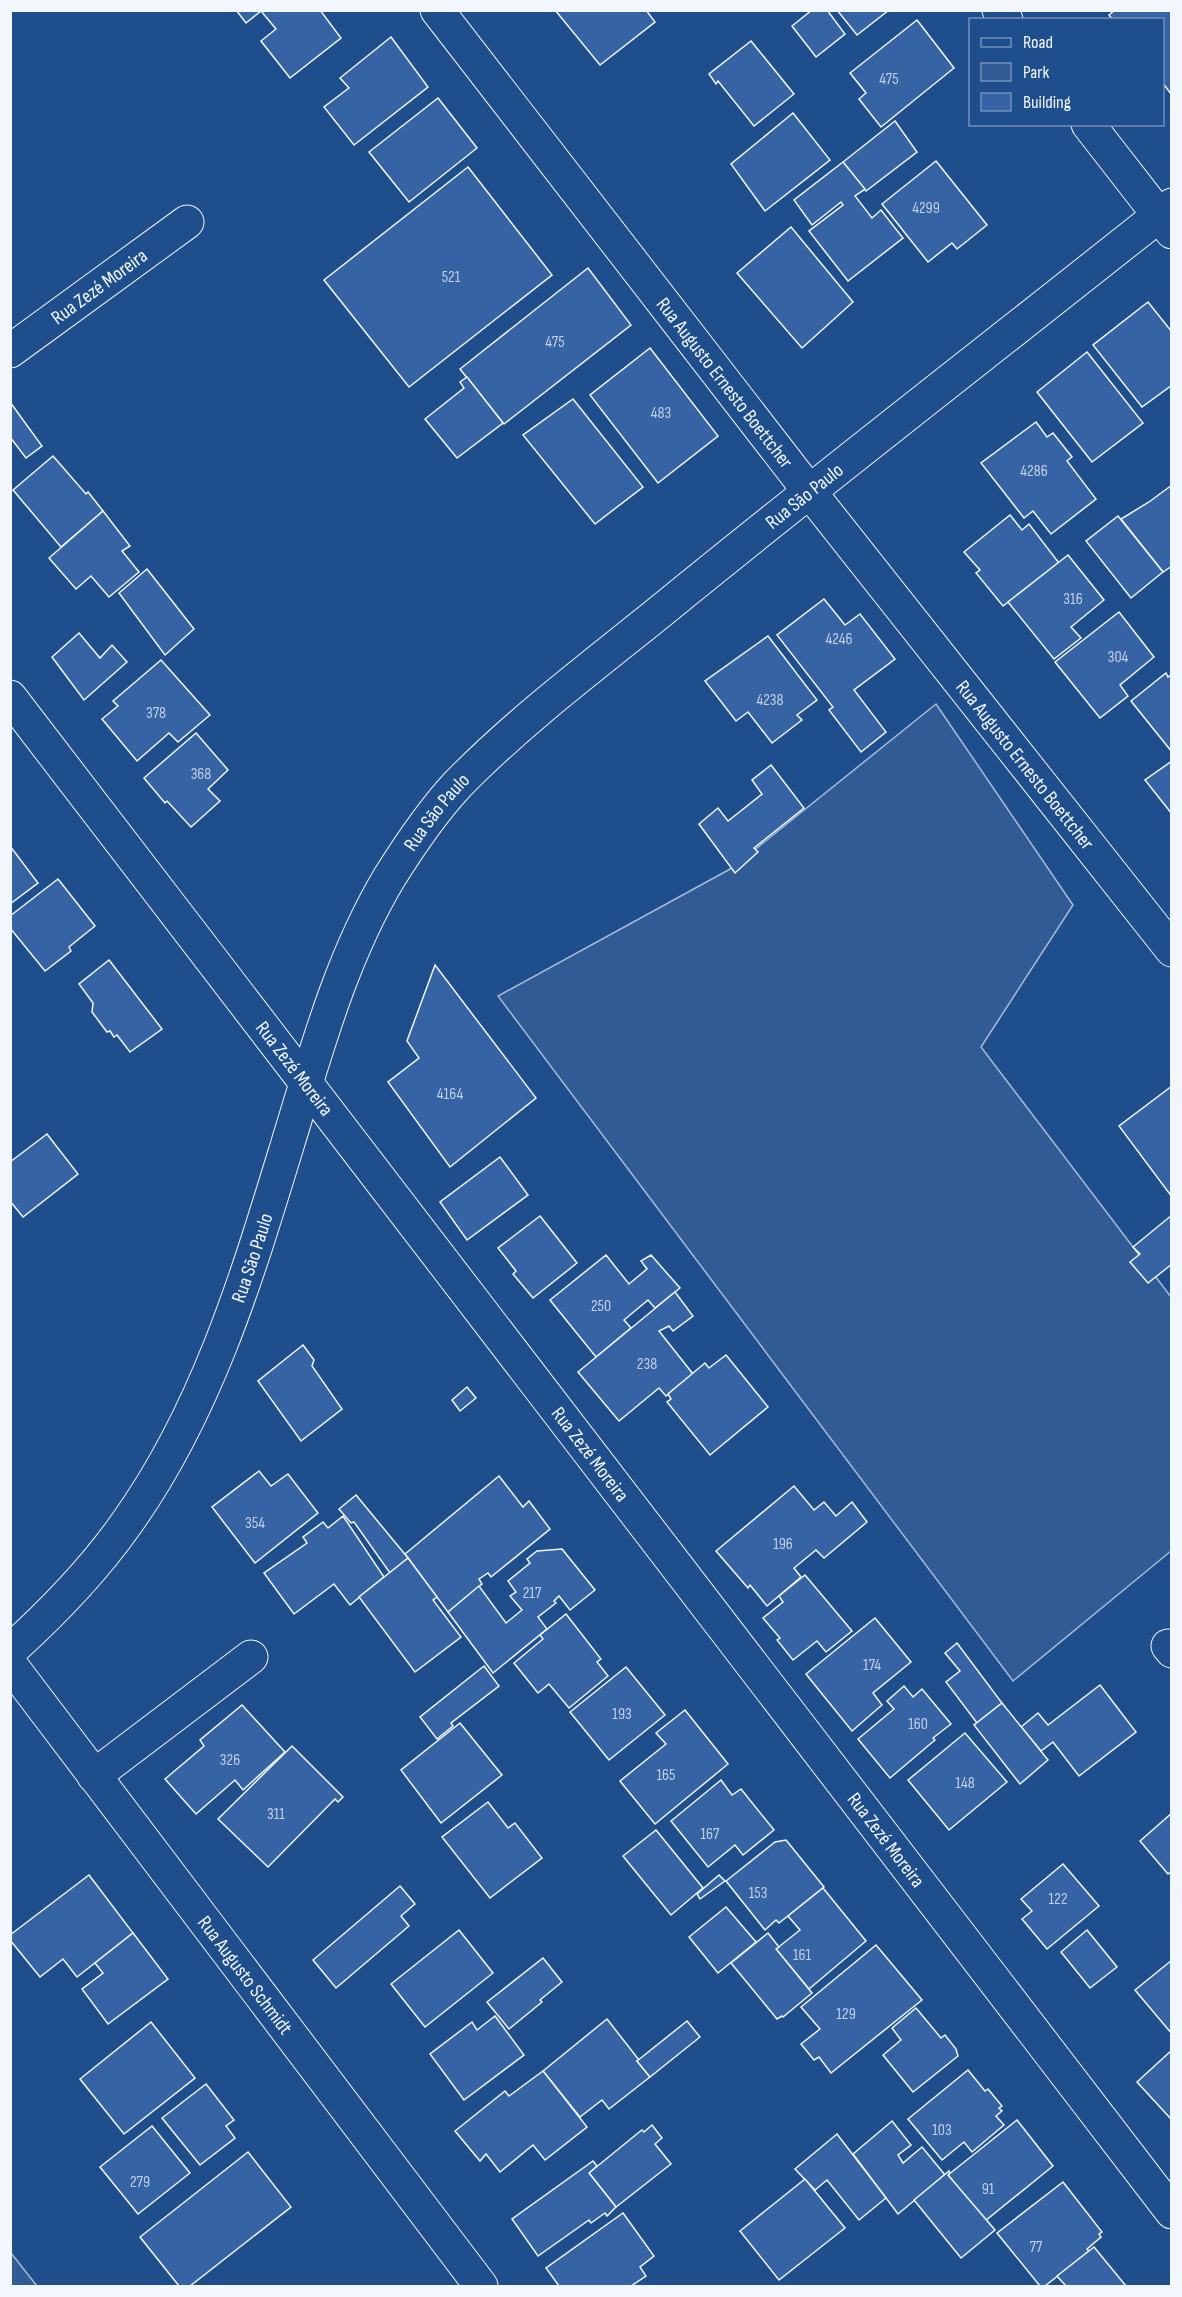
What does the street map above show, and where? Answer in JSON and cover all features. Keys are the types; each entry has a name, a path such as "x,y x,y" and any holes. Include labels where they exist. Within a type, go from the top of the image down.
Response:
{"street":[{"name":"Rua Augusto Ernesto Boettcher","path":"437,10 808,491 1172,950"},
{"path":"1090,126 1167,218"},
{"name":"Rua São Paulo","path":"10,1651 81,1582 127,1523 164,1466 194,1410 219,1353 238,1301 332,1003 356,940 388,880 424,825 454,788 518,729 808,491 1167,218"},
{"name":"Rua Zezé Moreira","path":"10,351 187,222"},
{"name":"Rua Zezé Moreira","path":"10,697 1172,2212"},
{"path":"94,1776 251,1657"},
{"name":"Rua Augusto Schmidt","path":"10,1664 481,2286"}],"green space":[{"path":"936,704 1073,905 981,1047 1171,1297 1171,1551 1013,1681 498,996 732,868"},
{"path":"11,2253 37,2286 11,2286"}],"building":[{"path":"236,10 320,10 341,38 290,78 261,41 276,29 261,11 246,23"},
{"path":"555,10 646,10 655,22 600,65"},
{"path":"812,10 827,10 845,34 816,57 792,26"},
{"path":"837,10 889,10 857,35"},
{"path":"1115,10 1172,10 1171,94 1164,85 1164,18 1111,18 1109,15"},
{"path":"917,20 954,68 881,127 859,99 866,93 850,73"},
{"path":"391,37 428,87 354,145 324,107 349,88 340,78"},
{"path":"751,41 794,94 754,126 718,81 716,84 709,74"},
{"path":"438,98 477,148 409,202 369,152"},
{"path":"793,113 830,160 765,211 731,164"},
{"path":"895,121 917,152 866,191 843,162"},
{"path":"936,161 987,225 957,249 952,243 928,262 882,204"},
{"path":"843,162 865,189 855,196 872,218 881,210 903,238 848,281 809,231 843,205 841,202 812,225 794,200"},
{"path":"468,167 552,275 409,387 324,280"},
{"path":"791,227 853,302 802,348 737,273"},
{"path":"588,268 631,325 504,424 460,369"},
{"path":"1148,302 1172,332 1172,385 1142,407 1093,345"},
{"path":"650,348 718,436 658,483 590,395"},
{"path":"1087,352 1143,423 1092,462 1037,392"},
{"path":"467,377 503,423 457,458 425,419 464,388 460,382"},
{"path":"573,399 643,487 595,524 523,435"},
{"path":"10,402 42,446 26,458 10,437"},
{"path":"1036,422 1047,437 1053,433 1072,457 1067,461 1096,499 1051,534 1033,511 1024,518 981,463"},
{"path":"53,456 103,511 61,547 13,490"},
{"path":"1172,485 1172,566 1163,572 1121,519"},
{"path":"103,511 130,546 122,551 139,572 109,597 91,576 76,589 49,558"},
{"path":"1010,515 1022,530 1029,524 1059,563 1003,606 976,573 980,570 964,552"},
{"path":"1118,516 1163,572 1131,598 1086,541"},
{"path":"1068,555 1104,600 1071,627 1081,638 1054,659 1008,602"},
{"path":"147,569 194,629 165,655 119,593"},
{"path":"824,599 845,625 860,614 895,659 854,690 886,732 861,752 829,710 833,707 777,635"},
{"path":"1119,612 1154,657 1120,685 1128,696 1100,718 1055,662"},
{"path":"79,633 100,658 112,645 127,662 84,700 52,657"},
{"path":"768,636 817,700 797,715 802,720 772,743 748,712 736,721 705,681"},
{"path":"161,660 210,715 178,742 169,733 137,761 102,719 118,706 113,701"},
{"path":"1166,673 1168,677 1172,674 1172,752 1131,701"},
{"path":"196,733 228,770 208,789 220,801 191,827 167,801 165,803 144,778"},
{"path":"1172,761 1172,814 1145,780"},
{"path":"771,765 804,808 754,848 758,852 735,873 699,824 718,808 728,821 762,794 752,780"},
{"path":"10,846 38,883 10,904"},
{"path":"58,879 95,926 69,947 71,951 45,971 10,928 10,916"},
{"path":"109,960 162,1029 130,1052 117,1035 114,1037 110,1031 107,1032 92,1012 93,1003 79,984"},
{"path":"435,965 536,1098 450,1167 388,1082 419,1058 407,1041"},
{"path":"1172,1086 1172,1197 1119,1126"},
{"path":"47,1134 78,1174 23,1217 10,1201 10,1162"},
{"path":"500,1157 528,1195 467,1240 440,1202"},
{"path":"1172,1215 1172,1264 1148,1283 1130,1262 1140,1254 1133,1247"},
{"path":"540,1216 577,1263 533,1298 513,1274 516,1271 498,1248"},
{"path":"606,1255 629,1284 647,1269 641,1261 651,1255 680,1288 655,1308 648,1300 624,1320 631,1328 596,1357 550,1300"},
{"path":"675,1292 693,1316 673,1331 669,1326 659,1331 693,1374 666,1396 659,1388 619,1421 578,1372"},
{"path":"303,1345 314,1360 312,1366 342,1409 301,1441 258,1381"},
{"path":"726,1355 768,1407 710,1455 667,1402 671,1399 668,1394 705,1363 709,1368"},
{"path":"467,1387 476,1398 460,1411 452,1400"},
{"path":"259,1471 271,1486 288,1474 318,1513 255,1563 212,1507"},
{"path":"499,1476 523,1507 529,1501 550,1529 491,1577 488,1573 479,1579 482,1584 448,1612 405,1554"},
{"path":"794,1486 814,1510 824,1502 836,1516 852,1502 867,1522 824,1558 816,1550 794,1568 801,1577 767,1606 750,1585 748,1588 716,1551"},
{"path":"356,1495 408,1558 390,1573 354,1522 351,1523 339,1509"},
{"path":"343,1516 384,1577 350,1605 334,1584 294,1614 264,1573 307,1543 303,1537 323,1522 328,1528"},
{"path":"562,1549 595,1590 570,1610 559,1596 554,1601 556,1603 538,1617 547,1629 493,1673 448,1612 479,1586 506,1623 522,1610 510,1596 516,1592 508,1581 530,1563 527,1559 537,1551"},
{"path":"408,1558 437,1597 433,1600 461,1637 415,1672 359,1597"},
{"path":"805,1575 852,1631 826,1652 817,1641 793,1660 777,1640 780,1638 763,1618 783,1602 779,1596"},
{"path":"566,1614 601,1659 597,1662 608,1676 569,1708 549,1684 538,1693 514,1663 543,1639 540,1635"},
{"path":"875,1618 911,1662 873,1693 882,1705 852,1731 806,1674"},
{"path":"957,1643 1002,1703 977,1723 946,1682 960,1671 945,1653"},
{"path":"484,1666 499,1686 451,1723 453,1726 437,1739 420,1717"},
{"path":"626,1667 665,1715 609,1760 570,1712"},
{"path":"1100,1685 1136,1732 1079,1776 1053,1742 1041,1751 1021,1727 1038,1713 1048,1725"},
{"path":"904,1686 913,1697 922,1689 951,1724 890,1778 858,1739 894,1709 887,1701"},
{"path":"1002,1703 1048,1760 1020,1784 974,1725"},
{"path":"242,1705 285,1752 243,1790 235,1780 196,1814 165,1779 204,1746 200,1740"},
{"path":"685,1710 728,1764 655,1824 620,1781 666,1744 656,1733"},
{"path":"460,1723 502,1775 441,1823 401,1770"},
{"path":"965,1733 1007,1782 949,1830 908,1780"},
{"path":"292,1746 343,1797 338,1802 335,1799 268,1867 218,1819"},
{"path":"721,1780 732,1795 741,1789 774,1830 743,1855 735,1845 708,1867 671,1821"},
{"path":"488,1802 508,1828 515,1823 542,1858 490,1898 442,1837"},
{"path":"1172,1813 1172,1871 1168,1874 1140,1841"},
{"path":"656,1830 703,1888 671,1915 623,1856"},
{"path":"786,1840 824,1887 779,1923 776,1920 765,1930 726,1881 775,1842"},
{"path":"1063,1864 1099,1906 1047,1949 1022,1919 1032,1911 1021,1899"},
{"path":"89,1875 133,1933 77,1977 63,1959 40,1977 10,1940 10,1935"},
{"path":"719,1875 725,1881 700,1899 697,1894"},
{"path":"400,1886 415,1904 401,1916 409,1926 336,1988 313,1960"},
{"path":"823,1888 866,1941 809,1989 776,1949 800,1930 788,1916"},
{"path":"726,1907 756,1942 718,1973 689,1937"},
{"path":"459,1930 493,1973 425,2027 391,1984"},
{"path":"1087,1930 1117,1967 1090,1988 1061,1952"},
{"path":"133,1933 168,1979 108,2024 82,1989 103,1973 95,1963"},
{"path":"768,1933 779,1947 776,1949 812,1993 783,2017 777,2019 731,1963"},
{"path":"876,1945 922,2000 831,2073 819,2057 814,2060 801,2044 820,2029 801,2007"},
{"path":"543,1958 562,1982 509,2029 487,2002"},
{"path":"1172,1960 1172,2034 1135,1990"},
{"path":"916,2008 941,2038 945,2035 956,2049 958,2056 913,2092 883,2055 901,2040 892,2028"},
{"path":"495,2016 524,2055 464,2100 430,2054 472,2022 477,2030"},
{"path":"607,2019 650,2077 609,2109 602,2100 580,2117 543,2071"},
{"path":"687,2021 700,2037 650,2077 637,2061"},
{"path":"151,2022 195,2078 124,2134 80,2079"},
{"path":"1172,2050 1172,2119 1171,2119 1137,2082"},
{"path":"968,2070 985,2091 988,2089 1002,2106 999,2108 1002,2111 996,2116 1004,2125 972,2152 964,2142 942,2160 908,2119"},
{"path":"543,2071 587,2127 545,2160 533,2145 500,2172 486,2154 480,2161 455,2131 505,2091 509,2096"},
{"path":"206,2084 234,2120 226,2126 235,2138 200,2165 162,2118"},
{"path":"1017,2120 1053,2166 985,2221 948,2175"},
{"path":"892,2121 911,2145 898,2155 903,2163 922,2147 945,2175 898,2214 853,2154"},
{"path":"652,2125 662,2138 655,2144 671,2164 616,2207 589,2173 638,2133 642,2130 644,2132"},
{"path":"152,2126 190,2173 138,2214 100,2167"},
{"path":"837,2134 886,2198 859,2220 827,2180 815,2190 795,2169"},
{"path":"248,2152 291,2207 190,2286 179,2286 140,2237"},
{"path":"593,2161 597,2166 589,2173 616,2207 607,2216 605,2213 591,2223 589,2220 538,2256 512,2219"},
{"path":"949,2171 948,2175 995,2230 961,2258 914,2200"},
{"path":"805,2179 845,2228 779,2280 740,2231"},
{"path":"1063,2182 1102,2232 1099,2234 1101,2237 1087,2249 1089,2251 1045,2286 1040,2286 997,2233"},
{"path":"623,2213 654,2256 640,2267 646,2276 631,2286 559,2286 546,2268"},
{"path":"1094,2247 1126,2286 1066,2286 1057,2276"}]}
